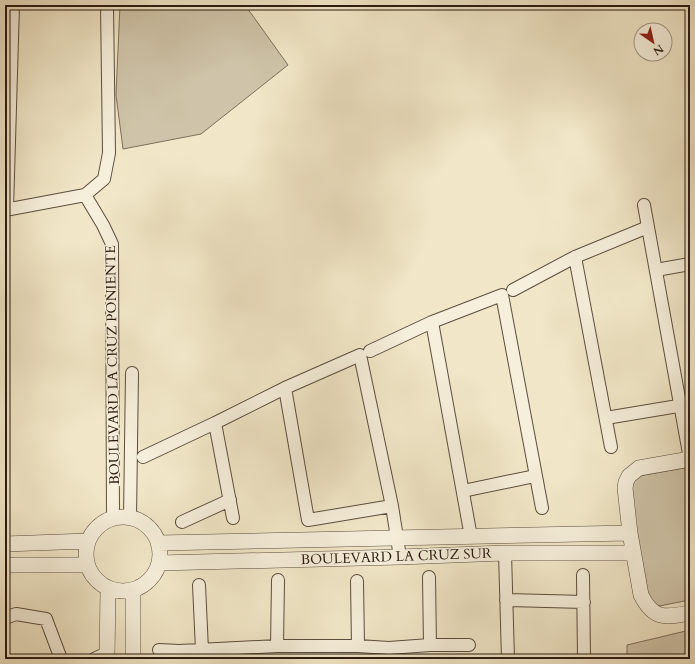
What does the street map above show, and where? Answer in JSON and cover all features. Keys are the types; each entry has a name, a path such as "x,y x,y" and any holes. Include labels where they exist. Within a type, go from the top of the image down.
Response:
{"street":[{"path":"10,11 6,210 85,195 104,179 110,153 107,5"},
{"name":"BOULEVARD LA CRUZ PONIENTE","path":"85,195 103,225 112,244 113,518"},
{"path":"644,205 656,270 685,404 690,459 639,468 629,476 625,488 630,533 641,596 645,603 658,615 666,617 690,613"},
{"path":"513,290 575,257 648,227"},
{"path":"575,257 611,447"},
{"path":"656,270 690,264"},
{"path":"144,456 285,388 432,322 502,295 542,508"},
{"path":"432,322 471,537"},
{"path":"365,353 400,557"},
{"name":"BOULEVARD LA CRUZ PONIENTE","path":"130,518 132,373"},
{"path":"285,388 308,520 392,506"},
{"path":"606,418 685,404"},
{"path":"215,423 233,518"},
{"path":"463,491 535,476"},
{"path":"182,522 230,500"},
{"path":"113,518 130,518 146,525 152,531 158,543 160,555 157,570 147,583 133,590 125,592 108,589 95,580 87,565 86,549 88,541 98,527 113,518"},
{"name":"BOULEVARD LA CRUZ SUR","path":"158,543 630,533"},
{"path":"5,544 88,541"},
{"path":"505,553 508,659"},
{"name":"BOULEVARD LA CRUZ SUR","path":"159,563 505,553 633,553"},
{"path":"5,565 87,565"},
{"path":"583,575 584,659"},
{"path":"429,577 430,645"},
{"path":"276,646 278,580"},
{"path":"357,581 358,646"},
{"path":"199,585 202,650"},
{"path":"103,657 108,589"},
{"path":"133,590 133,659"},
{"path":"506,600 584,602"},
{"path":"5,618 16,614 46,619 61,659"},
{"path":"159,650 179,655 202,650 276,646 358,646 389,653 430,645 469,645"}],"shaded area":[{"path":"120,5 245,5 288,65 201,134 123,149 116,95"},
{"path":"690,467 690,600 659,606 655,605 644,597 629,482 639,476"},
{"path":"690,630 690,659 627,659 627,645"}]}
